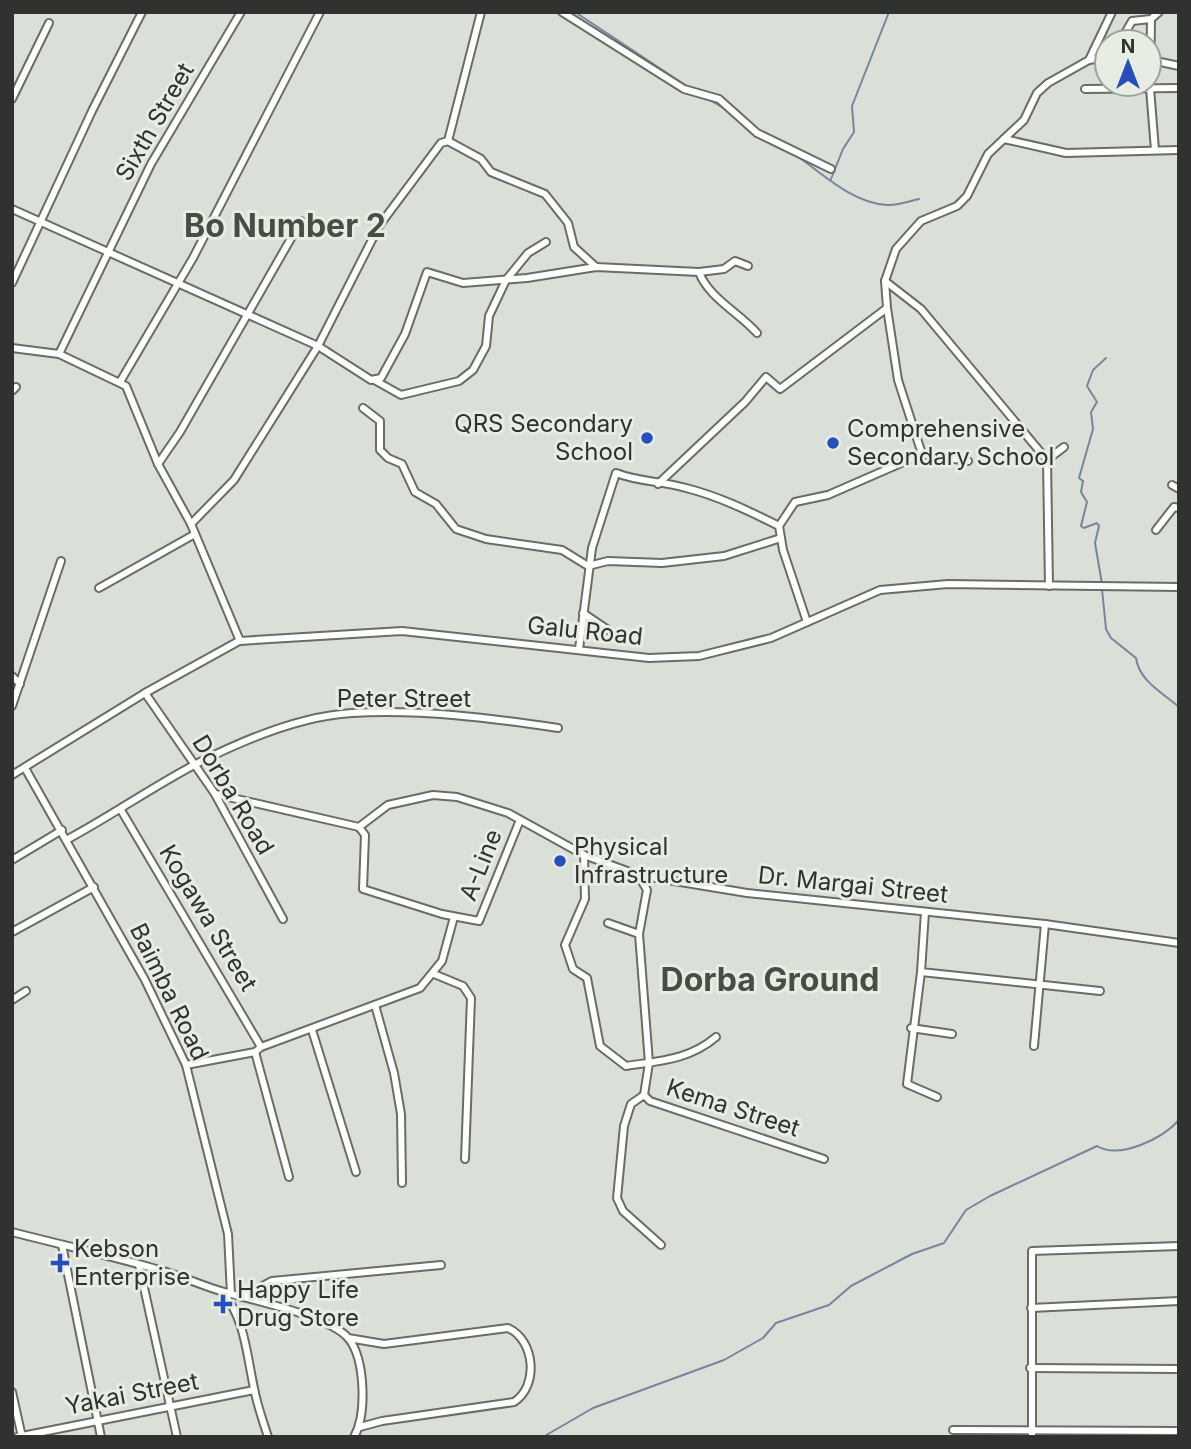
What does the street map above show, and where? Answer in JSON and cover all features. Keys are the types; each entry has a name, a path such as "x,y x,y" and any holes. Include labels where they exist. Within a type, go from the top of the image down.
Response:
{"street":[{"path":"12,283 142,12"},
{"name":"Sixth Street","path":"59,354 151,164 241,12"},
{"path":"120,382 178,285 320,12"},
{"path":"448,141 481,12"},
{"path":"562,12 684,89 719,99 757,133 831,169"},
{"path":"1089,60 1112,12"},
{"path":"1128,28 1132,21 1151,19 1159,12"},
{"path":"1151,19 1151,28"},
{"path":"12,99 49,23"},
{"path":"922,454 898,380 887,309 885,281 896,248 921,220 957,206 967,196 988,154 1024,120 1037,93 1048,83 1093,59"},
{"path":"1085,89 1093,89"},
{"path":"1151,98 1155,150"},
{"path":"1004,139 1066,153 1179,150"},
{"path":"191,524 234,480 318,346 379,226 441,143 448,141 481,159 491,172 545,194 568,223 574,247 596,267"},
{"path":"12,209 318,346 401,395 459,381 473,370 486,346 489,316 506,279 528,253 546,242"},
{"path":"158,464 180,432 301,221"},
{"path":"376,381 405,334 427,272 463,283 596,267 699,272 724,269 735,261 748,266"},
{"path":"699,272 704,287 741,315 757,332"},
{"path":"885,281 921,309 1047,460 1049,586"},
{"path":"657,484 745,402 766,377 780,388 887,309"},
{"path":"12,348 59,354 126,386 158,464 191,524 239,641"},
{"path":"363,408 380,421 380,450 388,458 402,464 415,492 436,504 456,529 486,539 562,550 588,566 608,561 662,563 724,556 781,538"},
{"path":"1047,460 1064,447"},
{"path":"807,622 779,526 794,502 828,495 922,454 968,461"},
{"path":"579,649 588,566 616,473 635,481 685,487 745,509 779,526"},
{"path":"1156,530 1178,506"},
{"path":"99,588 195,534"},
{"path":"12,706 61,561"},
{"name":"Galu Road","path":"12,775 145,692 239,641 402,631 649,658 699,656 771,638 880,590 948,584 1179,587"},
{"path":"583,613 608,630"},
{"path":"12,676 20,684"},
{"name":"Dorba Road","path":"145,692 215,794 283,919"},
{"name":"Peter Street","path":"68,839 195,765 274,731 350,713 406,713 502,720 558,728"},
{"name":"Baimba Road","path":"25,768 68,839 145,980 186,1065 228,1234 231,1294"},
{"path":"215,794 359,827 365,835 363,890 454,917"},
{"name":"Dr. Margai Street","path":"359,827 388,805 433,795 457,797 508,813 584,855 638,875 747,893 1045,925 1179,943"},
{"name":"Kogawa Street","path":"121,810 261,1047"},
{"name":"A-Line","path":"434,974 442,961 454,917 479,922 520,820"},
{"path":"12,860 62,830"},
{"path":"584,855 585,899 565,945 573,969 587,978 600,1046 626,1066 681,1058 703,1048 716,1037"},
{"name":"Kema Street","path":"638,875 647,890 639,934 640,979 649,1063 644,1095 650,1101 824,1159"},
{"path":"12,932 94,887"},
{"path":"925,912 921,972 911,1028 907,1084 937,1097"},
{"path":"608,923 639,934"},
{"path":"1034,1046 1045,925"},
{"path":"921,972 1100,991"},
{"path":"186,1065 255,1052 261,1047 420,988 434,974 463,986 471,998 465,1158"},
{"path":"12,1000 26,991"},
{"path":"375,1005 394,1073 401,1114 402,1183"},
{"path":"911,1028 952,1034"},
{"path":"312,1030 356,1172"},
{"path":"255,1052 289,1177"},
{"path":"644,1095 631,1104 624,1126 617,1198 623,1211 661,1245"},
{"path":"12,1232 139,1265 222,1292 278,1306 348,1338 384,1344 508,1328 514,1330 530,1355 527,1388 514,1402 360,1427"},
{"path":"62,1245 101,1437"},
{"path":"1032,1434 1032,1251 1179,1246"},
{"path":"139,1265 177,1437"},
{"path":"242,1297 272,1282 441,1265"},
{"path":"222,1292 233,1304 240,1321 254,1390 268,1437"},
{"path":"1031,1308 1179,1301"},
{"path":"348,1338 363,1388 360,1427 354,1437"},
{"path":"1030,1368 1179,1369"},
{"name":"Yakai Street","path":"20,1436 254,1390"},
{"path":"12,1392 20,1436"},
{"path":"953,1430 1032,1434 1179,1431"}],"waterway":[{"path":"575,12 688,87"},
{"path":"831,179 843,149 854,132 852,106 889,12"},
{"path":"708,99 727,110"},
{"path":"796,155 838,186 862,199 891,205 919,199"},
{"path":"1102,584 1095,543 1099,526 1097,523 1084,528 1081,526 1087,502 1081,492 1083,481 1079,478 1093,429 1091,412 1097,402 1087,386 1093,370 1106,358"},
{"path":"1102,589 1106,629 1111,638 1136,658 1147,680 1179,707"},
{"path":"543,1437 593,1408 724,1360 763,1338 776,1323 829,1305 851,1286 912,1254 944,1243 966,1210 990,1196 1097,1146 1106,1150 1117,1150 1141,1145 1163,1134 1179,1120"}],"place":[{"name":"QRS Secondary School","path":"647,438"},
{"name":"Comprehensive Secondary School","path":"833,443"},
{"name":"Physical Infrastructure","path":"560,861"},
{"name":"Kebson Enterprise","path":"60,1263"},
{"name":"Happy Life Drug Store","path":"223,1304"}],"district":[{"name":"Bo Number 2","path":"285,226"},
{"name":"Dorba Ground","path":"770,980"}]}
